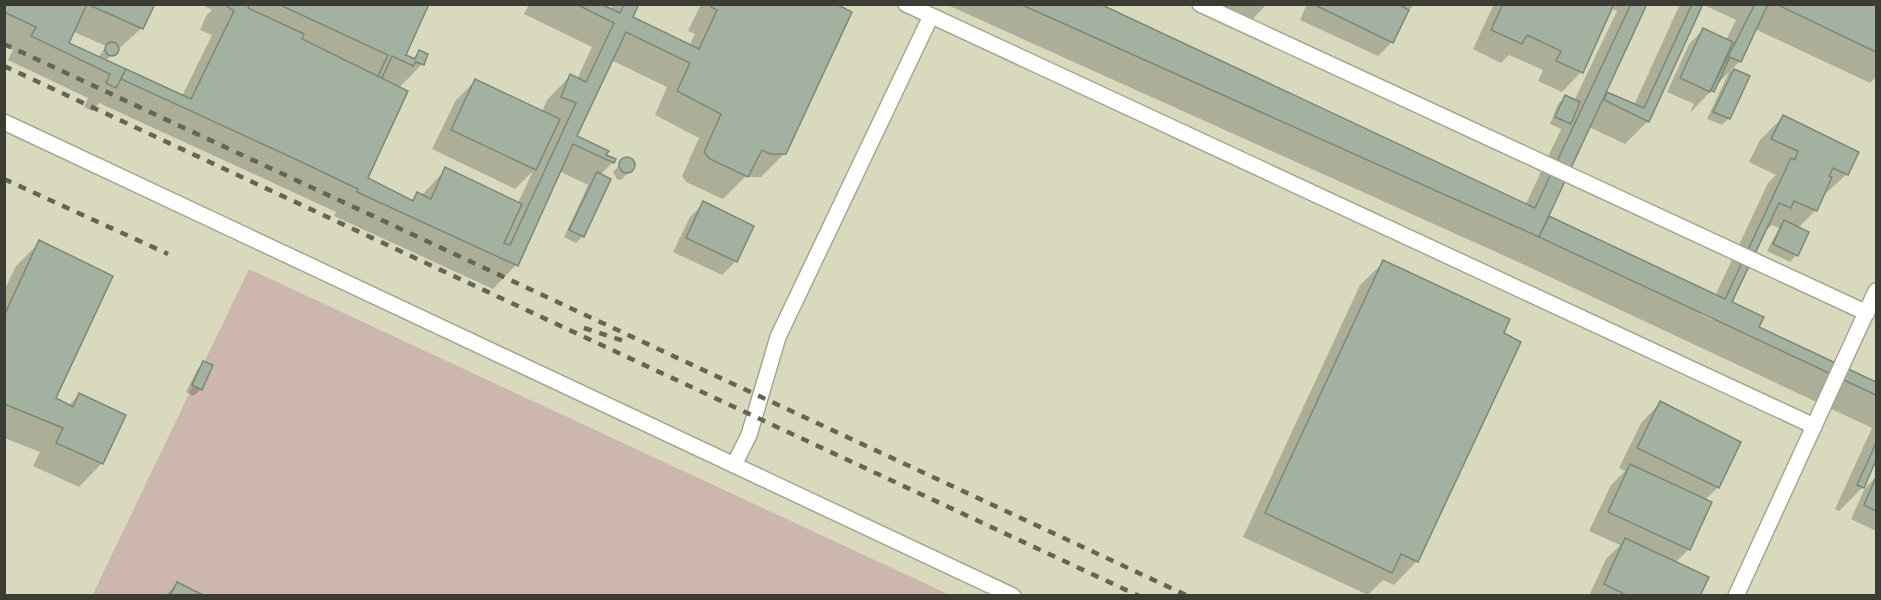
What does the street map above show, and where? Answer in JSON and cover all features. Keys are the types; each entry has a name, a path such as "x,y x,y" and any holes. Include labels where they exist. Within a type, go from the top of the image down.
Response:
{"lane":[{"path":"906,4 1814,426"},
{"path":"1200,4 1867,313"},
{"path":"734,465 749,435 778,337 931,16"},
{"path":"4,122 1013,596"},
{"path":"1736,596 1876,291"}],"shaded area":[{"path":"5,5 1876,5 1876,595 5,595"},
{"path":"249,269 950,595 92,596"}],"building":[{"path":"4,4 87,4 69,43 126,69 116,88 106,83 110,74 31,36 36,27 4,12"},
{"path":"87,4 155,4 143,29"},
{"path":"224,4 250,4 248,8 304,34 302,39 408,91 368,178 413,201 417,192 431,199 445,167 522,204 504,243 510,245 576,103 561,97 570,74 586,82 614,23 576,4 601,4 620,13 624,4 639,4 633,17 699,49 717,10 711,7 712,4 836,4 852,12 786,154 770,154 762,150 748,177 710,159 704,152 721,114 677,91 690,63 626,32 577,136 609,151 606,155 616,159 614,163 573,144 518,266 357,192 358,189 293,158 121,79 126,69 191,99 234,11"},
{"path":"278,4 429,4 406,55 415,59 419,50 428,54 424,65 416,62 413,66 392,56 382,78 378,76 388,55"},
{"path":"1020,4 1100,4 1535,208 1631,4 1647,4 1539,237"},
{"path":"1313,4 1398,4 1409,10 1393,43"},
{"path":"1503,4 1609,4 1613,6 1583,73 1556,61 1561,51 1527,35 1522,44 1491,30"},
{"path":"1692,4 1703,4 1649,122 1604,100 1607,92 1644,108"},
{"path":"1755,4 1768,4 1741,62 1730,57 1714,92 1711,90"},
{"path":"1776,4 1876,4 1876,52"},
{"path":"1703,28 1733,42 1710,92 1680,78"},
{"path":"112,42 117,44 119,49 117,54 112,56 107,54 105,49 107,44"},
{"path":"1734,69 1750,76 1730,119 1713,112"},
{"path":"475,79 560,119 536,170 451,130"},
{"path":"1565,95 1580,102 1571,124 1555,117"},
{"path":"1783,115 1859,152 1848,175 1833,168 1829,176 1832,177 1817,211 1794,201 1791,208 1779,203 1732,302 1764,317 1759,327 1876,382 1876,395 1539,237 1549,216 1725,299 1791,158 1795,160 1798,151 1771,139"},
{"path":"627,157 633,159 635,165 633,171 627,173 621,171 619,165 621,159"},
{"path":"597,172 611,179 584,237 569,230"},
{"path":"703,201 754,226 737,262 686,238"},
{"path":"1784,220 1809,232 1798,256 1773,244"},
{"path":"39,240 113,276 56,398 73,407 79,393 126,415 103,464 56,443 63,428 4,404 4,316"},
{"path":"1383,260 1510,319 1504,333 1521,342 1418,562 1401,554 1392,573 1265,513"},
{"path":"203,361 213,365 202,390 192,385"},
{"path":"1660,401 1741,442 1719,488 1637,448"},
{"path":"1876,443 1876,460 1864,488 1857,485"},
{"path":"1630,464 1712,502 1690,550 1608,512"},
{"path":"1876,477 1876,511 1864,505"},
{"path":"1625,538 1709,577 1700,596 1628,596 1604,584"},
{"path":"177,582 205,596 170,596"}],"railway":[{"path":"4,44 1188,596"},
{"path":"4,66 1139,596"},
{"path":"4,179 168,254"},
{"path":"584,328 627,342"}]}
